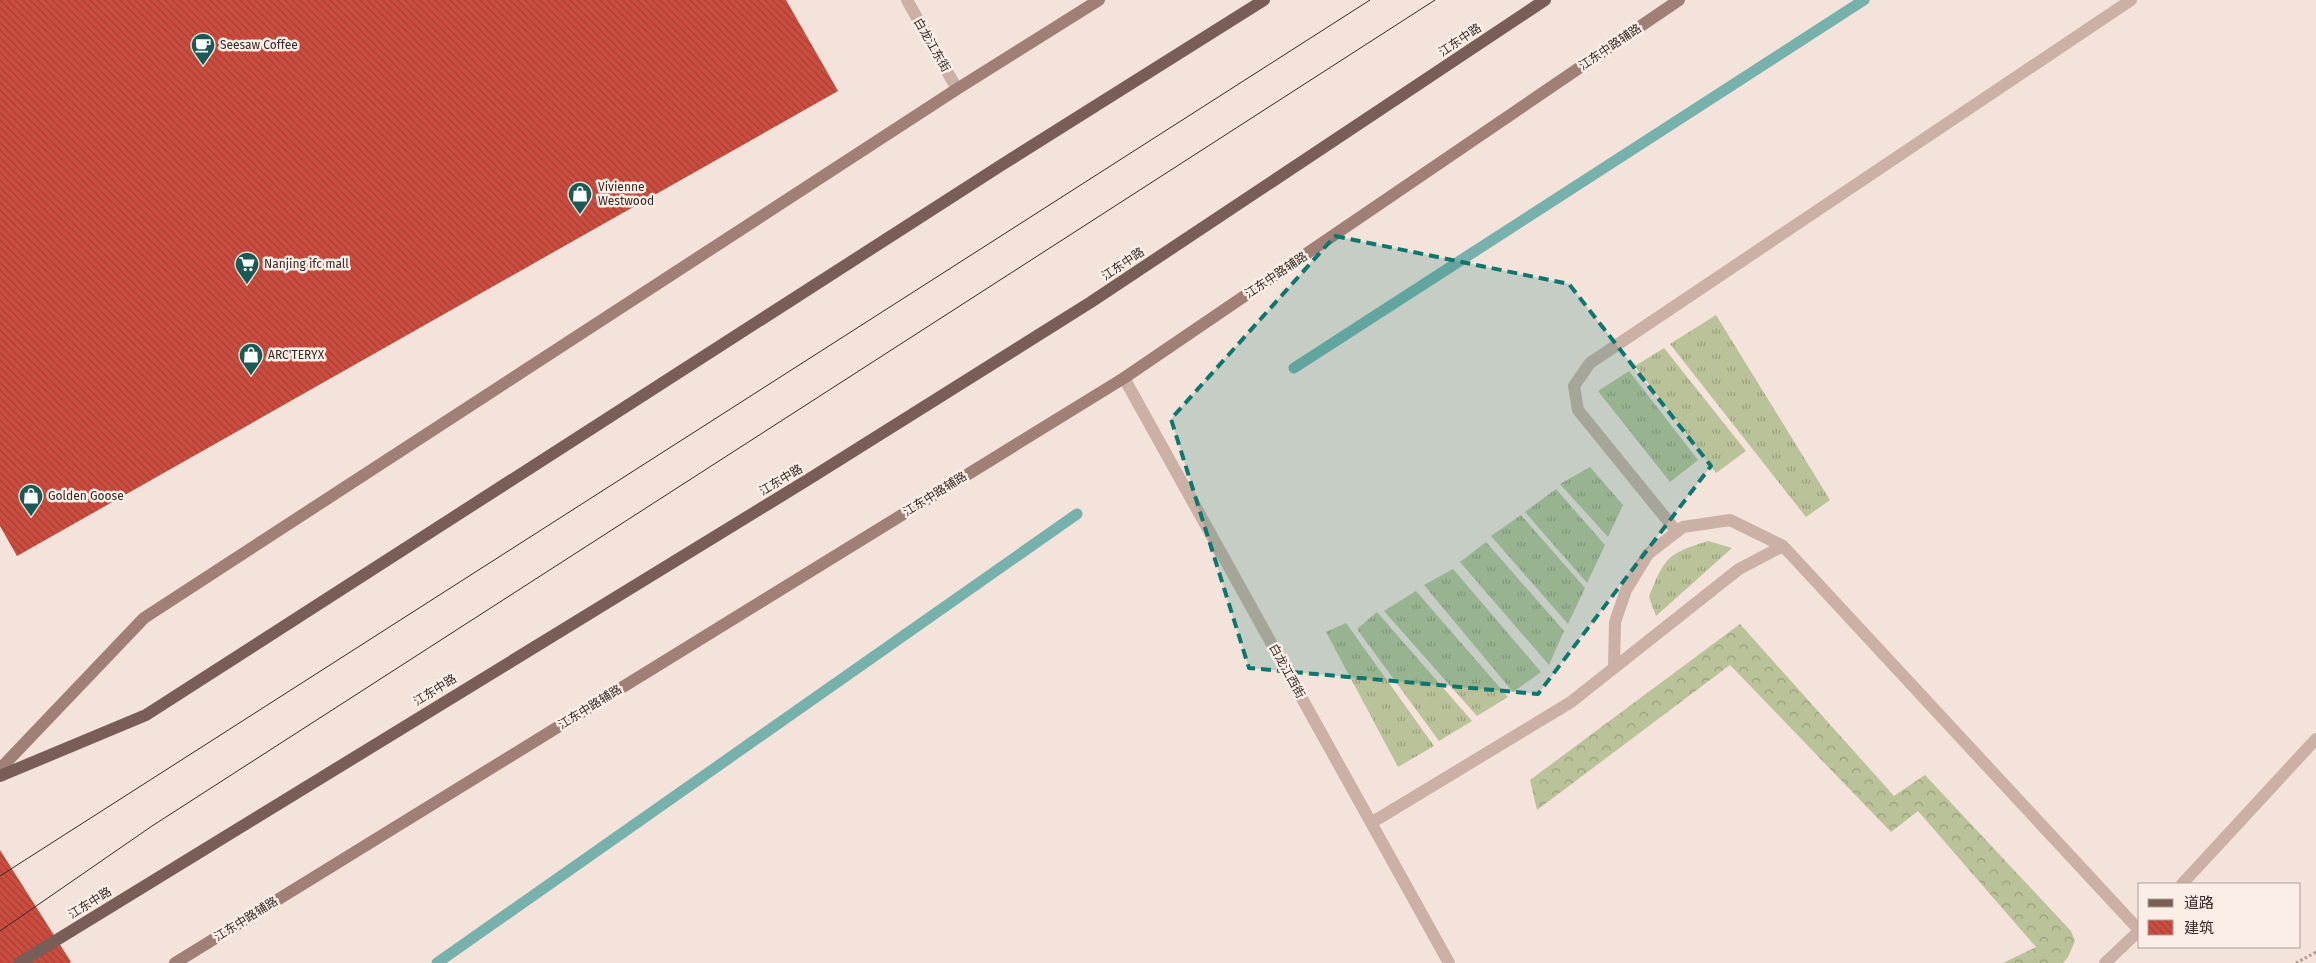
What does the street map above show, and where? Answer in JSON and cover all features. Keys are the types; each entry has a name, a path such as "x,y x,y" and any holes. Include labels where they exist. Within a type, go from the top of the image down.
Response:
{"main road":[{"path":"0,776 146,715 1000,166 1264,0"},
{"name":"江东中路","path":"19,963 809,479 1066,318 1545,0"}],"street":[{"name":"白龙江东街","path":"907,0 957,89"},
{"path":"0,769 144,618 957,89 1099,0"},
{"name":"江东中路辅路","path":"175,963 1124,378 1679,0"},
{"path":"1677,532 1578,410 1574,386 1590,363 2131,0"},
{"name":"白龙江西街","path":"1124,378 1449,963"},
{"path":"1614,667 1615,622 1626,590 1648,554 1683,527 1730,520 1783,546 2138,929"},
{"path":"1371,823 1571,702 1738,569 1783,546"},
{"path":"2183,883 2316,739"},
{"path":"2104,963 2138,931"}],"path":[{"path":"2296,963 2316,952"}],"highlighted area":[{"path":"1335,236 1569,284 1711,466 1538,694 1249,668 1171,419"}],"green space":[{"path":"1716,315 1830,500 1806,517 1670,344"},
{"path":"1664,348 1746,451 1716,473 1635,366"},
{"path":"1629,371 1698,460 1670,482 1598,391"},
{"path":"1590,467 1623,505 1608,537 1560,484"},
{"path":"1556,489 1605,545 1587,583 1525,512"},
{"path":"1521,515 1585,588 1568,624 1491,536"},
{"path":"1708,541 1732,548 1656,616 1649,597 1664,565 1676,554"},
{"path":"1486,542 1564,631 1549,665 1460,562"},
{"path":"1453,569 1541,672 1513,692 1424,585"},
{"path":"1416,591 1508,697 1477,716 1384,611"},
{"path":"1377,612 1472,721 1439,741 1357,629"},
{"path":"1346,623 1434,746 1398,767 1326,632"},
{"path":"1740,624 1894,796 1925,775 2071,931 2075,941 2068,957 2063,963 2003,963 2036,947 1918,811 1891,832 1730,665 1537,810 1530,780"}],"building":[{"name":"Nanjing ifc mall","path":"0,0 786,0 838,91 17,556 0,526"},
{"path":"0,850 71,962 0,963"}],"waterway":[{"path":"1294,368 1864,0"},
{"path":"437,963 1077,514"}],"tram line":[{"path":"0,876 1370,0"},
{"path":"0,931 152,826 1435,0"}],"place":[{"name":"Seesaw Coffee","path":"203,66"},
{"name":"Vivienne Westwood","path":"580,215"},
{"name":"Nanjing ifc mall","path":"247,285"},
{"name":"ARC'TERYX","path":"251,376"},
{"name":"Golden Goose","path":"31,517"}]}
